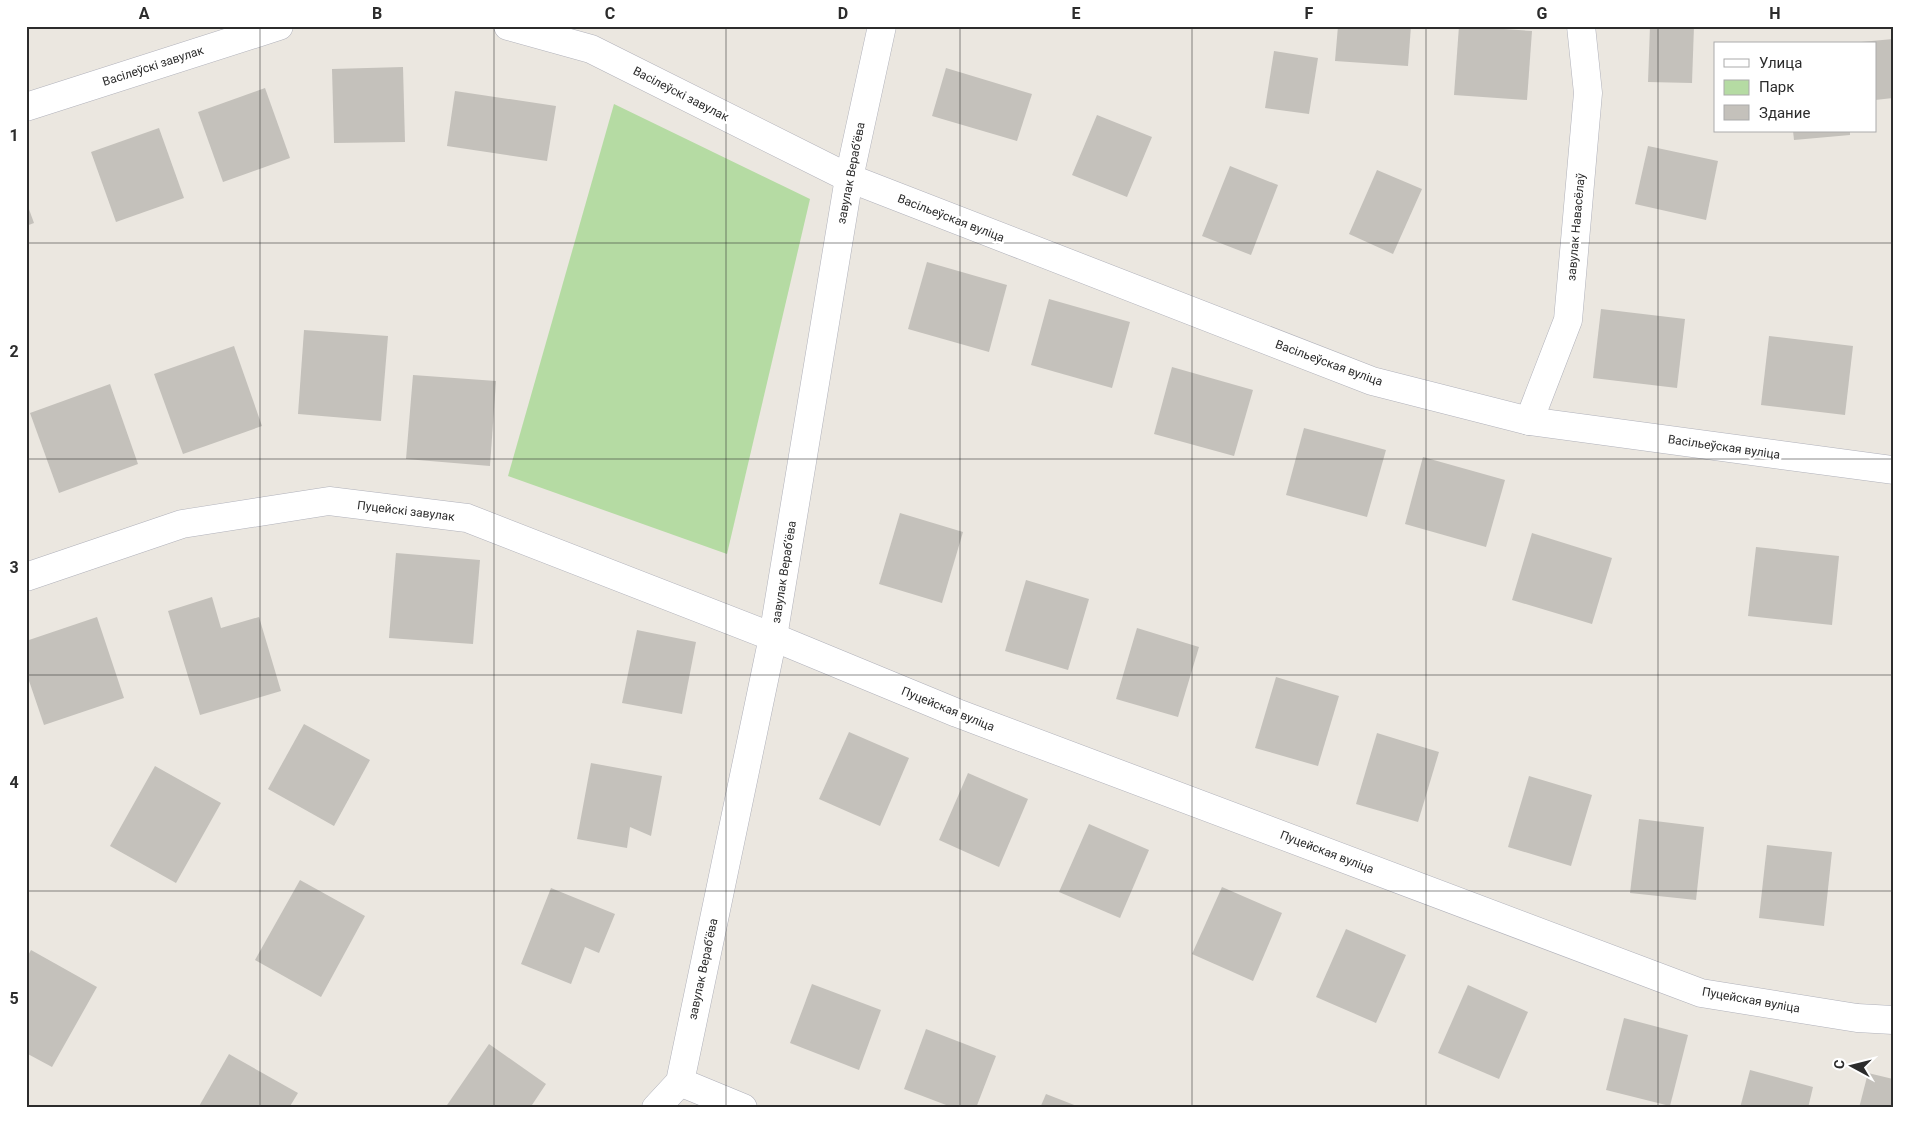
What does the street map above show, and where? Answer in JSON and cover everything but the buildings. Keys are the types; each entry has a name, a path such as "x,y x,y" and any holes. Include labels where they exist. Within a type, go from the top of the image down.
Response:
{"street":[{"name":"Васілеўскі завулак","path":"26,107 279,26"},
{"name":"Васілеўскі завулак","path":"508,26 591,49 849,178"},
{"name":"завулак Верабʼёва","path":"680,1082 773,637 849,178 882,26"},
{"name":"завулак Навасёлаў","path":"1529,421 1568,320 1588,93 1581,26"},
{"name":"Васільеўская вуліца","path":"849,178 1372,381 1529,421 1893,470"},
{"name":"Пуцейскі завулак","path":"26,577 182,524 329,501 467,518 773,637"},
{"name":"Пуцейская вуліца","path":"773,637 957,713 1701,993 1857,1018 1893,1020"},
{"path":"656,1108 680,1082 743,1108"}],"green space":[{"path":"614,104 810,199 727,554 508,476"}]}
